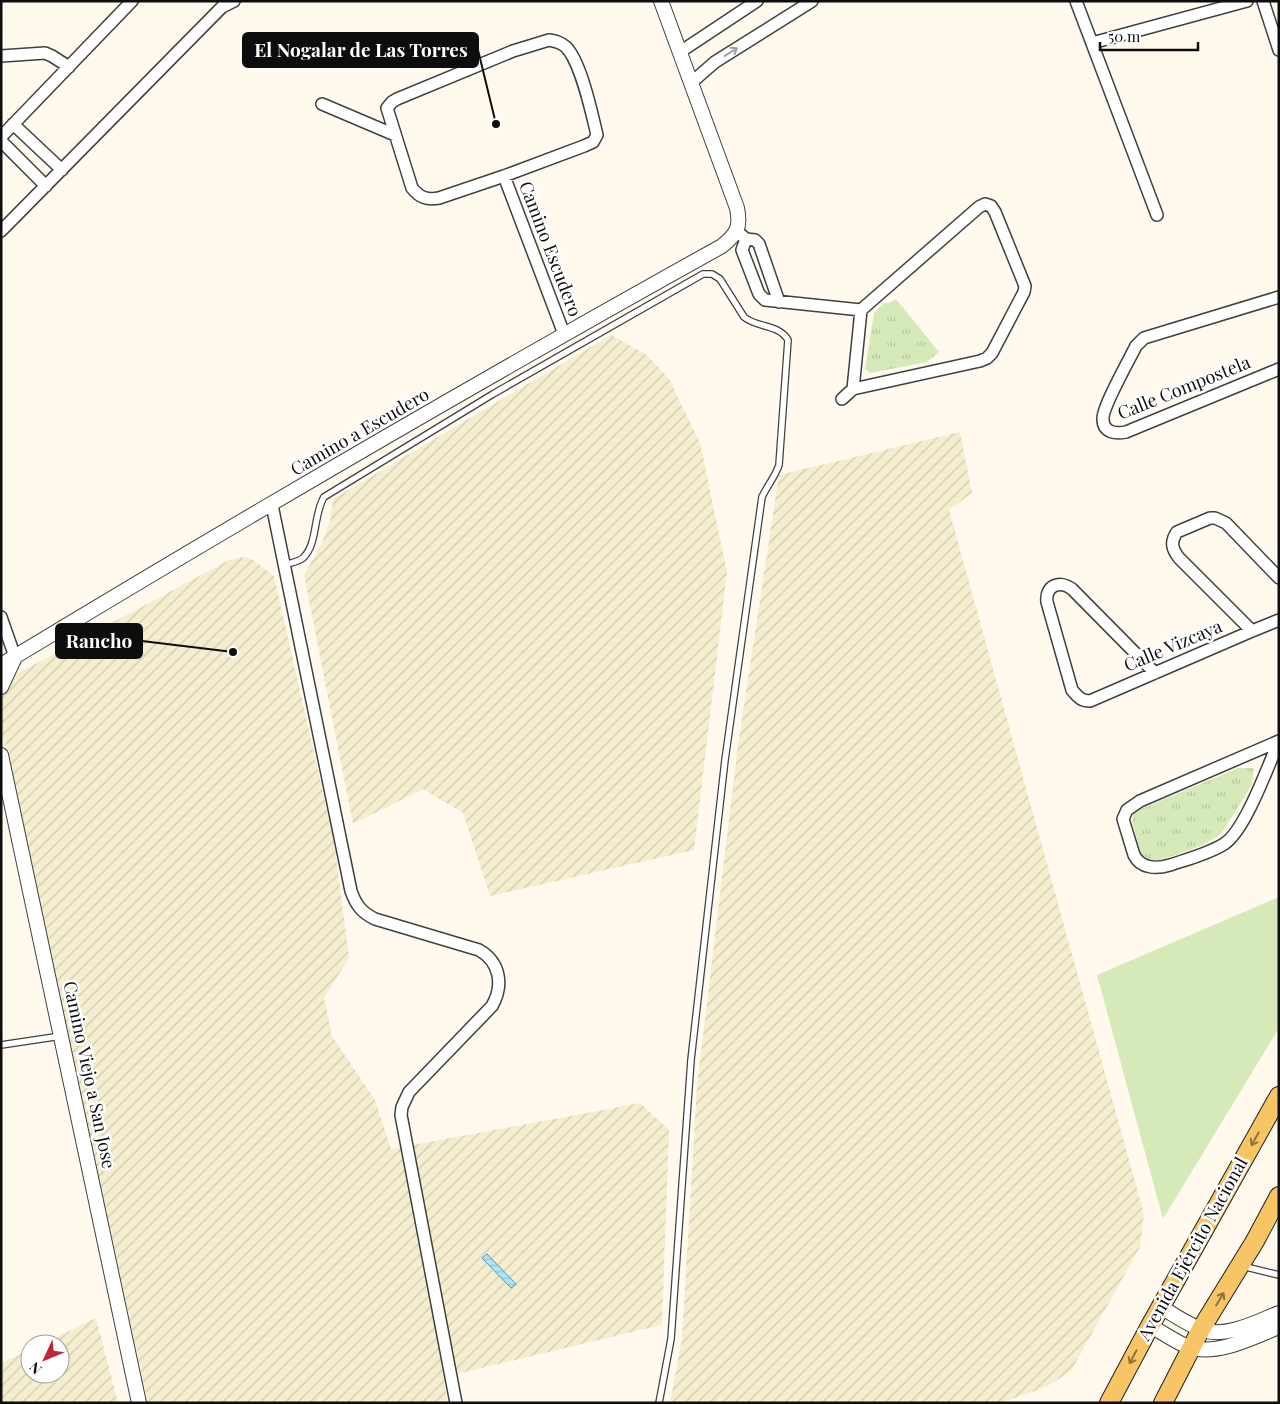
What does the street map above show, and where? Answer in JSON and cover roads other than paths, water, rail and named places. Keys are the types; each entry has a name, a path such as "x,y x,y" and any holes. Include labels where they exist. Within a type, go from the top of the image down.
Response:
{"main road":[{"name":"Avenida Ejército Nacional","path":"1109,1403 1279,1096"},
{"path":"1163,1403 1201,1329 1240,1266 1279,1196"}],"street":[{"path":"1,137 132,1"},
{"path":"1,231 222,7 234,1"},
{"path":"661,1 737,208 742,250 759,294 765,300 861,310"},
{"path":"680,52 757,1"},
{"path":"1076,1 1158,215"},
{"path":"1092,43 1247,1"},
{"path":"1263,1 1279,50"},
{"path":"692,82 715,62 806,3"},
{"name":"Camino Escudero","path":"549,40 560,43 568,48 587,93 597,135 593,142 584,146 504,176 428,200 421,197 412,188 395,135 387,108 392,102 513,51 549,40"},
{"path":"1,56 45,53 69,67"},
{"path":"322,104 395,135"},
{"path":"13,124 62,170"},
{"path":"1,141 46,186"},
{"name":"Camino Escudero","path":"504,176 564,334"},
{"path":"842,399 853,389 980,361 992,353 1024,292 1025,286 991,206 985,204 979,206 861,310 853,389"},
{"path":"741,235 755,240 759,244 779,302"},
{"name":"Camino a Escudero","path":"5,662 564,334 741,235"},
{"name":"Calle Compostela","path":"1279,297 1144,338 1136,346 1104,412 1104,425 1112,433 1126,432 1279,369"},
{"path":"272,505 349,881 356,904 363,912 375,919 479,950 491,958 495,965 499,986 492,1006 409,1092 402,1107 401,1115 456,1403"},
{"path":"1252,632 1179,558 1172,542 1178,532 1210,518 1215,518 1226,523 1279,578"},
{"name":"Calle Vizcaya","path":"1155,673 1067,585 1062,584 1052,587 1047,592 1047,602 1072,690 1080,699 1090,701 1279,620"},
{"path":"1,617 5,662 1,686"},
{"path":"1279,741 1245,818 1225,844 1161,868 1153,868 1137,861 1123,819 1127,810 1140,801 1279,741"},
{"name":"Camino Viejo a San Jose","path":"1,755 6,798 61,1036 140,1403"},
{"path":"1161,1307 1201,1329 1211,1332 1225,1331 1244,1326 1279,1313"},
{"path":"1150,1326 1191,1348 1213,1349 1231,1345 1279,1327"}],"lane":[{"path":"284,565 299,561 309,551 318,510 324,498 492,394 703,274 712,274 720,279 744,317 750,322 779,330 788,340 779,465 762,497 725,760 692,1060 671,1339 659,1403"},
{"path":"1,1045 61,1036"},
{"path":"1240,1266 1278,1275"}],"water":[{"path":"487,1254 516,1284 511,1288 482,1258"}],"place":[{"name":"El Nogalar de Las Torres","path":"496,124"},
{"name":"Rancho","path":"233,652"}]}
